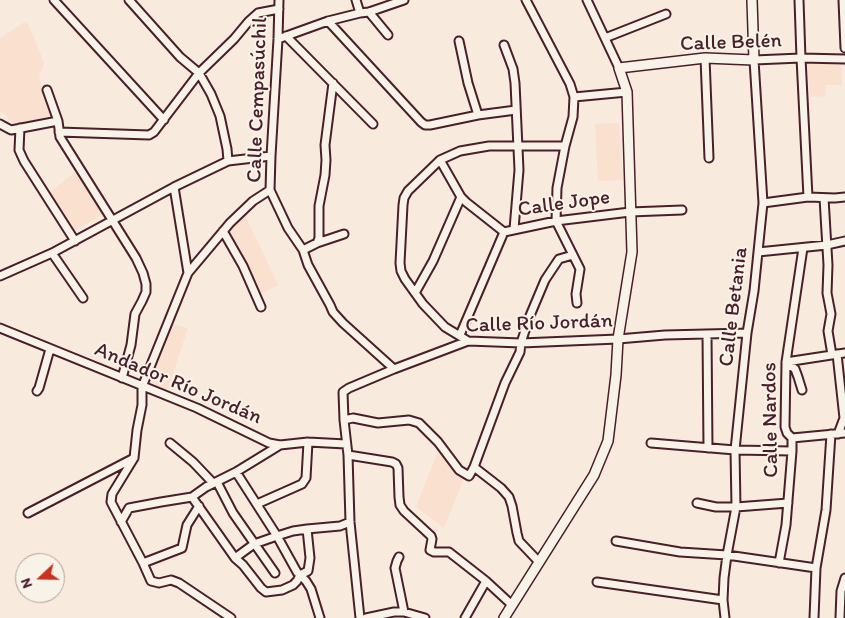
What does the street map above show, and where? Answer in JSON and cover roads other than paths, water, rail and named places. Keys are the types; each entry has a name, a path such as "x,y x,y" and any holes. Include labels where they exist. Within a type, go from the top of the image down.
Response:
{"street":[{"path":"54,0 164,120"},
{"path":"129,0 180,57 199,73 211,94 220,116 228,161"},
{"name":"Calle Cempasúchil","path":"279,0 270,190 288,228 303,250 308,265 333,312 394,369"},
{"path":"356,0 360,13"},
{"path":"278,39 328,21 369,12 396,1 404,0"},
{"path":"526,0 570,84 574,97 573,117 557,188 556,221 580,269 576,303"},
{"path":"504,618 594,475 608,441 616,375 618,339 632,252 626,92 619,68 587,0"},
{"name":"Calle Betania","path":"725,618 723,600 727,555 736,507 735,450 747,332 754,291 764,203 754,60 752,0"},
{"path":"800,0 808,197"},
{"path":"843,0 845,48"},
{"path":"59,132 148,135 154,132 199,73 234,39 249,21 258,13 279,9"},
{"path":"369,12 388,35"},
{"path":"605,38 666,14"},
{"path":"328,21 425,124 430,125 478,115 516,110"},
{"path":"286,36 373,124"},
{"path":"459,41 468,84 478,115"},
{"path":"504,46 513,69 518,146 519,170 514,229"},
{"path":"704,58 709,158"},
{"name":"Calle Belén","path":"619,68 704,58 754,60 845,59"},
{"path":"317,243 320,238 319,206 325,175 325,145 333,83"},
{"path":"47,90 58,121 60,137 136,258 146,284 146,292 135,314 131,345 122,378"},
{"path":"574,97 626,92"},
{"path":"0,124 11,130 58,121"},
{"path":"20,128 19,150 24,161 75,241"},
{"path":"468,341 446,327 415,293 401,271 402,206 404,198 408,191 440,160 460,151 489,146 565,146"},
{"path":"0,276 52,253 174,187 228,161 271,156"},
{"path":"440,160 461,197 504,232"},
{"path":"174,187 188,273"},
{"path":"231,618 179,583 171,580 159,583 151,581 111,502 112,494 134,458 142,405 142,387 188,273 243,210 270,190"},
{"path":"415,293 433,261 461,197"},
{"path":"764,203 808,197 845,197"},
{"path":"814,618 816,568 838,434 844,418 834,355 828,331 831,314 827,293 827,245 824,198"},
{"name":"Calle Jope","path":"460,336 504,232 556,221 630,212 682,210"},
{"path":"223,231 243,266 261,307"},
{"path":"303,250 344,234"},
{"path":"758,252 827,245 845,241"},
{"name":"Calle Nardos","path":"779,563 786,525 792,451 792,438 787,433 785,427 786,362 803,248"},
{"path":"52,253 83,298"},
{"path":"360,618 350,522 348,456 344,420 353,418 378,423 409,420 419,423 438,442 459,470 468,476 474,467 505,383 520,352 529,318 545,280 559,259 573,255"},
{"name":"Andador Río Jordán","path":"0,328 197,408 269,443 280,445 308,442 346,444"},
{"name":"Calle Río Jordán","path":"344,420 342,392 394,369 468,341 522,343 747,332"},
{"path":"707,334 708,448"},
{"path":"37,391 50,349"},
{"path":"786,362 845,353"},
{"path":"786,362 795,370 802,390"},
{"path":"792,438 838,434"},
{"path":"257,504 302,484 306,478 308,442"},
{"path":"170,443 215,483 233,513 275,573"},
{"path":"651,443 735,450 792,451"},
{"path":"122,522 129,508 192,497 280,445"},
{"path":"348,456 396,464 398,468 398,496 400,505 431,536 430,550 432,552 450,552 512,605"},
{"path":"28,513 134,458"},
{"path":"474,467 501,488 509,497 520,541 539,562"},
{"path":"236,472 311,589 320,618"},
{"path":"192,497 235,558 243,565 260,588 266,592 282,590 292,585 300,574 308,571 310,558 307,529"},
{"path":"697,503 716,507 788,504"},
{"path":"143,563 182,548 187,525 199,506"},
{"path":"235,558 254,544 276,536 293,531 340,526 350,522"},
{"path":"616,541 680,552 727,555 816,568"},
{"path":"399,557 395,568 404,612"},
{"path":"840,618 841,590 845,578"},
{"path":"466,618 486,581"},
{"path":"597,582 723,600"},
{"path":"366,618 394,612 404,612 425,618"}]}
